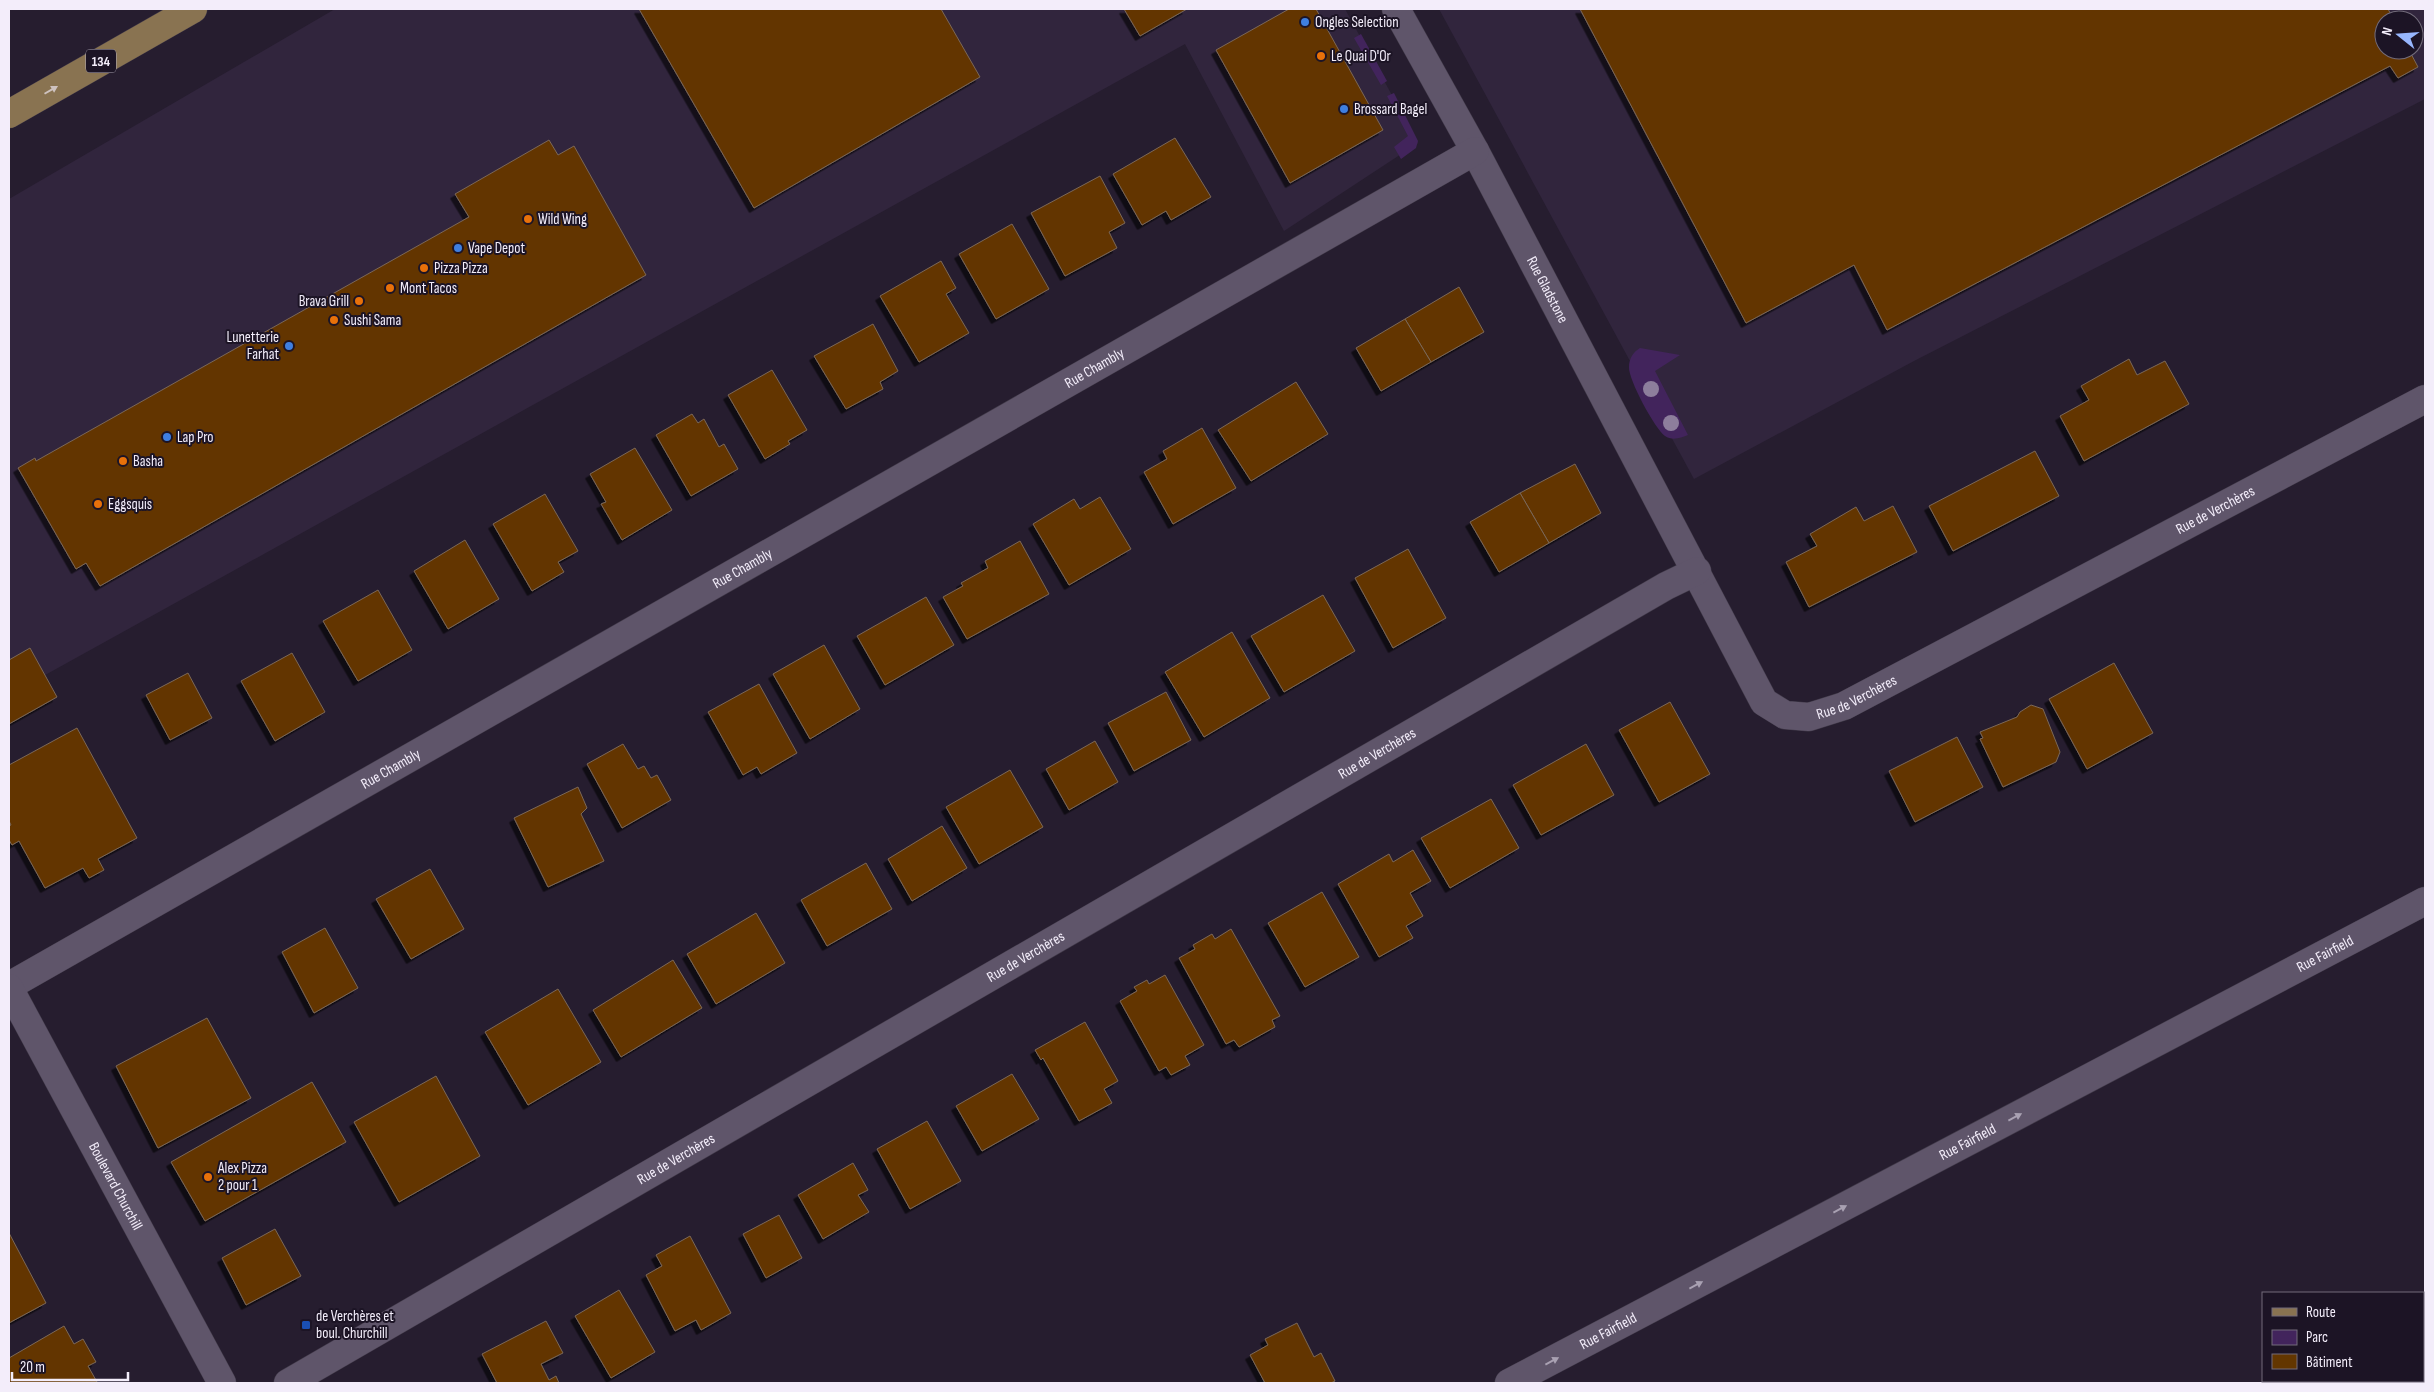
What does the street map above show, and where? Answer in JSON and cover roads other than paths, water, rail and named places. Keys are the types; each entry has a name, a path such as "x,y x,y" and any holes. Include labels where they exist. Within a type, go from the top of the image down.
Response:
{"main road":[{"name":"134","path":"9,114 193,9"}],"street":[{"name":"Rue Gladstone","path":"1396,9 1475,151 1697,571"},
{"name":"Rue Chambly","path":"9,987 1475,151"},
{"name":"Rue de Verchères","path":"288,1383 1658,591 1697,571 1764,702 1784,715 1809,717 1844,706 2425,399"},
{"name":"Rue Fairfield","path":"1509,1383 2425,901"},
{"name":"Boulevard Churchill","path":"9,987 222,1383"}],"place":[{"name":"Ongles Selection","path":"1305,22"},
{"name":"Le Quai D'Or","path":"1321,56"},
{"name":"Brossard Bagel","path":"1344,109"},
{"name":"Wild Wing","path":"528,219"},
{"name":"Vape Depot","path":"458,248"},
{"name":"Pizza Pizza","path":"424,268"},
{"name":"Mont Tacos","path":"390,288"},
{"name":"Brava Grill","path":"359,301"},
{"name":"Sushi Sama","path":"334,320"},
{"name":"Lunetterie Farhat","path":"289,346"},
{"name":"Lap Pro","path":"167,437"},
{"name":"Basha","path":"123,461"},
{"name":"Eggsquis","path":"98,504"},
{"name":"Alex Pizza 2 pour 1","path":"208,1177"},
{"name":"de Verchères et boul. Churchill","path":"306,1325"}]}
